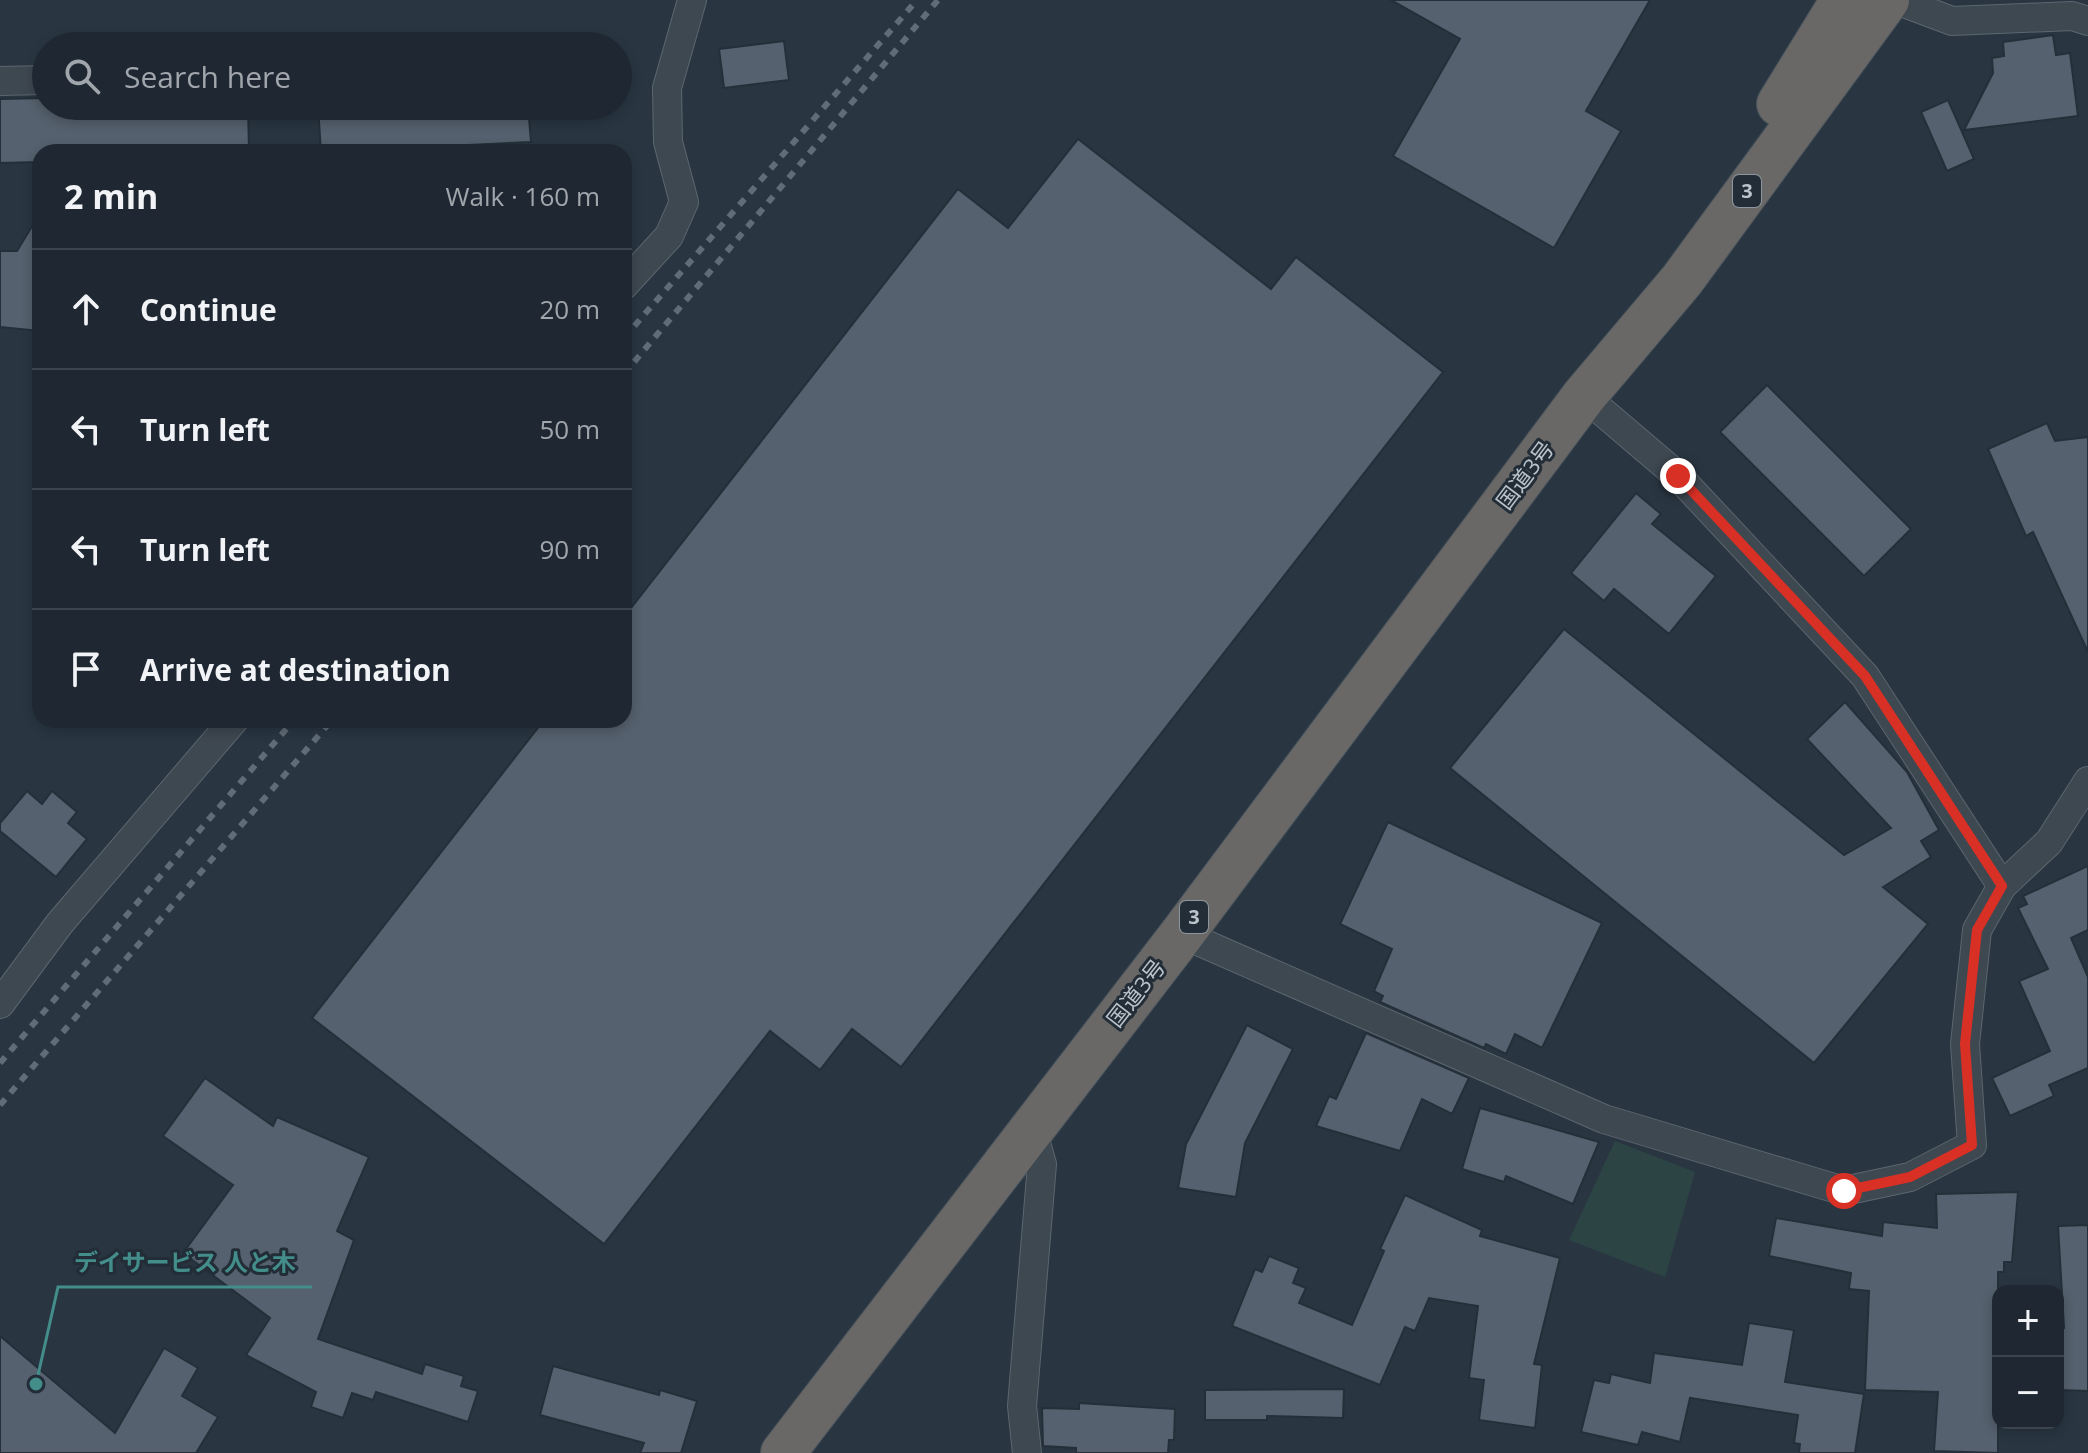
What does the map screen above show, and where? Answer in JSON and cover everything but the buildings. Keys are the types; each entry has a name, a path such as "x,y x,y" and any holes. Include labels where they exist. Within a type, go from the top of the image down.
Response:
{"highway":[{"name":"国道3号","path":"783,1453 1182,934 1592,387 1743,162 1843,0"},
{"name":"国道3号","path":"1592,387 1682,280 1887,0"}],"street":[{"path":"632,276 669,236 684,202 668,142 667,88 692,0"},
{"path":"1896,0 1952,21 2072,16 2088,21"},
{"path":"0,81 32,80"},
{"path":"1592,387 1865,676 2002,886"},
{"path":"0,1004 60,923 227,728"},
{"path":"1182,934 1604,1119 1844,1191 1910,1177 1972,1145 1965,1044 1977,930 2002,886 2049,842 2088,781"},
{"path":"1027,1453 1022,1406 1042,1164 1032,1129"}],"green space":[{"path":"1615,1141 1695,1172 1665,1277 1569,1240"}],"railway":[{"path":"632,329 917,0"},
{"path":"632,364 938,0"},
{"path":"0,1063 287,728"},
{"path":"0,1105 325,728"}],"place":[{"name":"デイサービス 人と木","path":"36,1384"}],"route":[{"path":"1678,476 1865,676 2002,886 1977,930 1965,1044 1972,1145 1910,1177 1844,1191"}]}
